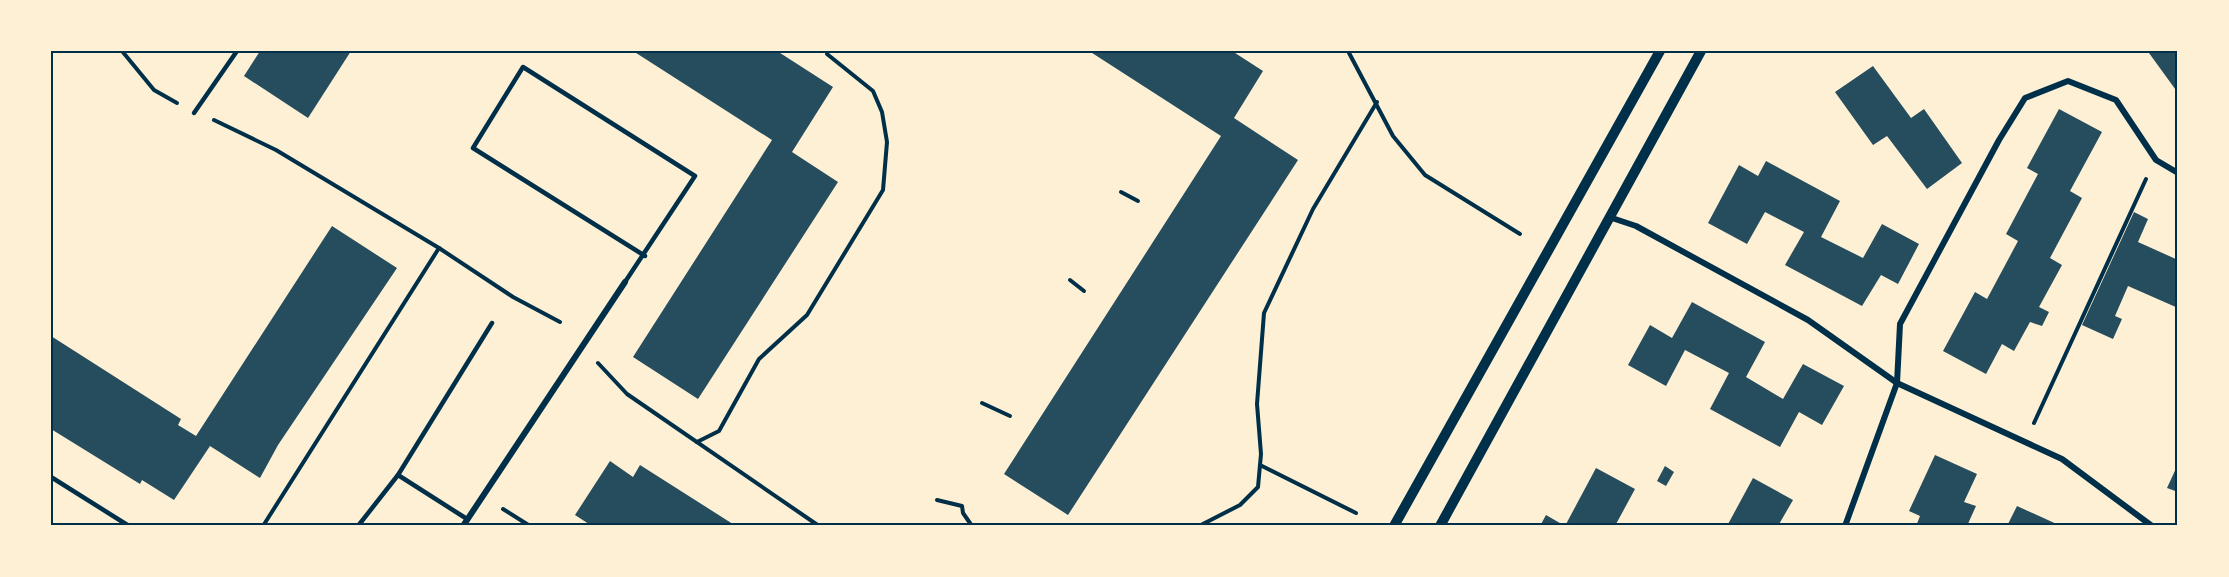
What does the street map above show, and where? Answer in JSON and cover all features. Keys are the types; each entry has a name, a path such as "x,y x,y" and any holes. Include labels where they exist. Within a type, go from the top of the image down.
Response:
{"street":[{"path":"1394,526 1660,51"},
{"path":"1440,526 1701,51"},
{"path":"1845,526 1897,383 1900,324 1999,140 2025,98 2068,81 2116,100 2156,160 2178,173"},
{"path":"1609,217 1636,226 1808,320 1897,383 2062,459 2152,526"},
{"path":"463,526 625,282"}],"lane":[{"path":"194,113 237,51"},
{"path":"625,282 645,256 695,176 523,67 473,148 645,256"},
{"path":"358,526 398,475 492,323"},
{"path":"398,475 467,519"},
{"path":"51,477 129,526"}],"path":[{"path":"122,51 154,90 194,113 221,122 276,150 439,248 513,297 560,322"},
{"path":"1348,51 1393,136 1425,175 1520,234"},
{"path":"697,442 719,431 759,359 807,315 883,190 887,142 882,112 873,91 827,54"},
{"path":"1200,526 1240,505 1258,487 1260,465 1257,404 1264,313 1313,209 1377,102"},
{"path":"2025,443 2156,160"},
{"path":"1121,192 1138,201"},
{"path":"263,526 439,248"},
{"path":"1070,280 1084,291"},
{"path":"598,363 627,394 819,526"},
{"path":"982,403 1010,416"},
{"path":"1260,465 1356,513"},
{"path":"937,500 962,506 963,513 972,526"},
{"path":"503,509 530,526"}],"building":[{"path":"260,51 351,51 308,118 244,76"},
{"path":"633,51 777,51 833,87 792,152 838,182 698,399 633,357 772,140"},
{"path":"1089,51 1232,51 1263,71 1234,118 1298,160 1068,515 1004,474 1221,136"},
{"path":"2147,51 2178,51 2178,93 2149,53"},
{"path":"1873,66 1911,118 1924,109 1962,163 1927,189 1887,136 1873,145 1835,92"},
{"path":"2059,109 2102,132 2070,191 2082,198 2050,258 2062,265 2039,307 2049,312 2042,326 2030,322 2014,351 2002,344 1986,374 1943,351 1975,292 1987,299 2018,241 2006,234 2038,174 2027,168"},
{"path":"1766,161 1840,201 1821,237 1863,258 1882,224 1919,244 1898,284 1881,275 1862,306 1785,265 1804,232 1765,212 1747,244 1708,223 1739,165 1758,176"},
{"path":"2134,212 2148,219 2138,242 2178,260 2178,308 2128,286 2115,316 2122,319 2113,339 2082,325"},
{"path":"332,226 397,268 278,445 260,478 210,446 174,500 142,480 140,484 51,429 51,336 181,419 178,425 196,436"},
{"path":"1692,302 1765,342 1746,377 1783,399 1803,364 1844,386 1822,425 1799,412 1780,447 1710,409 1729,373 1685,350 1666,386 1628,365 1650,325 1672,338"},
{"path":"1935,455 1977,474 1964,502 1976,506 1967,526 1916,526 1920,516 1909,511"},
{"path":"610,461 633,477 640,465 736,526 592,526 575,515"},
{"path":"2178,464 2178,492 2167,488"},
{"path":"1665,466 1674,472 1666,486 1657,481"},
{"path":"1596,468 1635,489 1615,526 1565,526"},
{"path":"1753,478 1793,500 1778,526 1727,526"},
{"path":"2017,506 2061,526 2007,526"},
{"path":"1546,515 1565,526 1540,526"}]}
